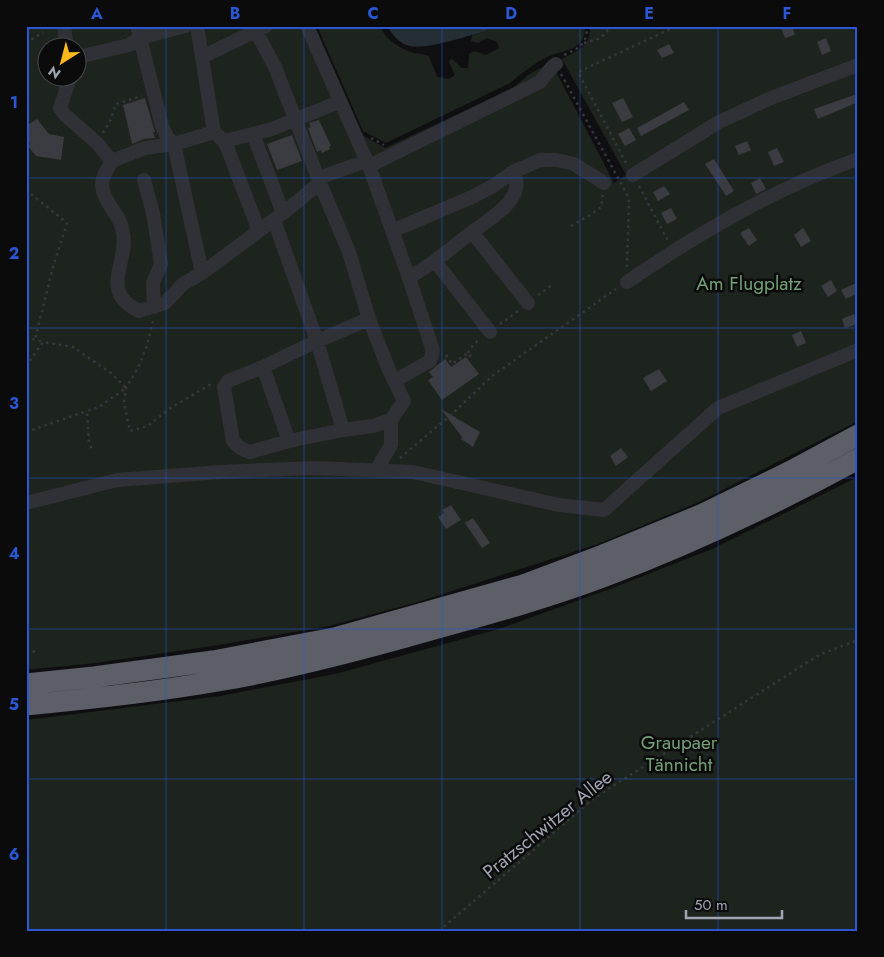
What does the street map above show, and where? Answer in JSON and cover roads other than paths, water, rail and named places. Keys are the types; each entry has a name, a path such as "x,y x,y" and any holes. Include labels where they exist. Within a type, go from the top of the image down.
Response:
{"highway":[{"path":"26,684 213,661 334,638 523,586 603,556 703,514 791,471 858,435"},
{"path":"26,705 91,699 218,681 333,657 500,612 603,577 707,535 795,493 858,459"}],"lane":[{"path":"88,55 129,45 139,32 185,26"},
{"path":"197,26 219,137 259,231"},
{"path":"307,26 339,102 368,163 433,351 430,361 394,381"},
{"path":"202,58 259,28 349,252 369,319 404,401 391,420 390,445 383,469"},
{"path":"139,32 162,126 167,137 174,144 202,273"},
{"path":"339,102 272,130 145,148 112,161 102,185 106,198 120,220 124,231 123,256 119,265 117,282 120,296 126,305 139,311 165,303 183,284 202,273 259,231 319,181 368,163 540,82 558,60"},
{"path":"633,175 719,122 771,98 858,65"},
{"path":"67,88 60,108 65,115 97,143 112,161"},
{"path":"253,134 343,430"},
{"path":"627,282 673,251 749,207 798,183 858,158"},
{"path":"392,231 472,197 493,186 513,172 540,160 557,160 574,164 604,183"},
{"path":"409,278 435,261 506,206 517,189 516,177 513,172"},
{"path":"144,180 153,213 161,264 153,282 154,307"},
{"path":"472,232 528,303"},
{"path":"435,261 490,332"},
{"path":"369,319 228,381 224,387 233,441 240,448 250,452 289,441 373,426 391,420"},
{"path":"26,503 116,480 221,472 313,468 383,469 413,472 559,505 604,510 718,408 858,350"},
{"path":"263,367 289,441"}],"park label":[{"name":"Am Flugplatz","path":"749,283"},
{"name":"Graupaer Tännicht","path":"679,753"}]}
